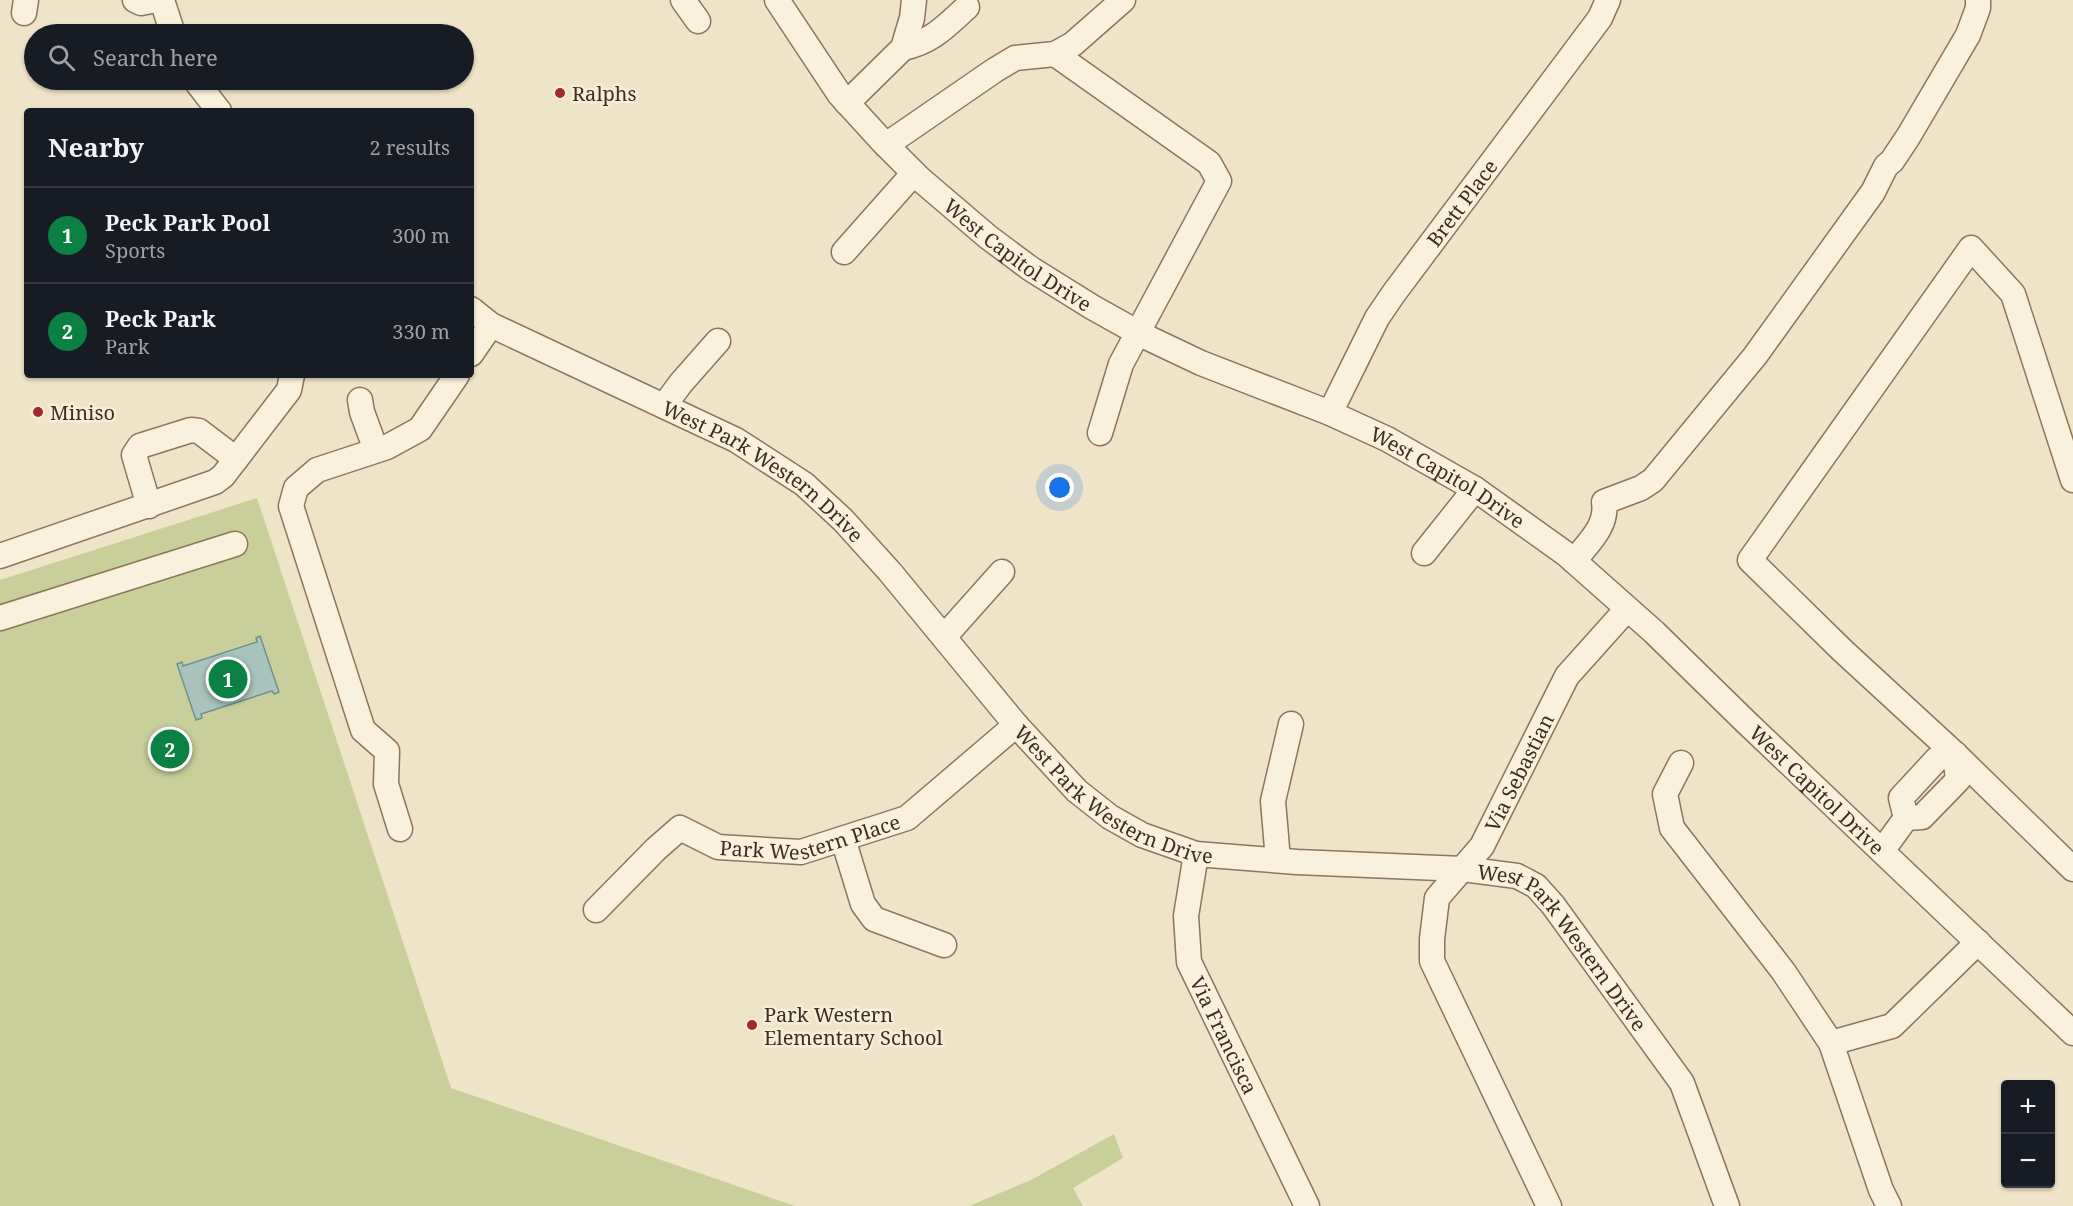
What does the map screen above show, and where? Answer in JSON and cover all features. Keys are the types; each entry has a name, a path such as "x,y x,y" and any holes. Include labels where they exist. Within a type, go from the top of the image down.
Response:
{"street":[{"path":"135,0 141,3 156,0"},
{"path":"162,0 170,24"},
{"path":"683,0 698,21"},
{"name":"West Capitol Drive","path":"777,0 847,103 886,145 914,173 988,237 1031,269 1137,332 1201,363 1330,413 1387,439 1475,489 1534,529 1654,632 2073,1033"},
{"path":"847,103 903,48 912,18 914,0"},
{"path":"886,145 1014,58 1055,54 1073,44 1123,0"},
{"name":"Brett Place","path":"1330,413 1377,318 1587,36 1600,18 1608,0"},
{"path":"1574,561 1601,526 1606,513 1604,502 1641,488 1653,480 1776,328 1874,192 1886,166 1908,137 1968,35 1978,9 1978,0"},
{"path":"903,48 919,45 938,34 967,7"},
{"path":"1055,54 1209,163 1219,181 1121,364 1100,433"},
{"path":"203,90 217,108"},
{"path":"844,252 914,173"},
{"path":"2073,480 2013,294 1971,248 1750,560 2073,869"},
{"name":"West Park Western Drive","path":"474,311 491,325 736,440 804,484 843,520 1016,725 1077,791 1110,817 1142,835 1196,854 1463,869 1517,876 1536,886 1682,1083 1727,1206"},
{"path":"474,350 491,325"},
{"path":"664,406 718,341"},
{"path":"0,556 215,482 223,476 289,390 291,378"},
{"path":"400,829 387,784 387,751 363,730 291,506 296,488 317,470 387,447 420,429 455,378"},
{"path":"360,400 376,450"},
{"path":"149,506 134,455 140,446 190,430 199,431 236,459"},
{"path":"1425,553 1475,489"},
{"path":"0,618 235,544"},
{"path":"944,637 1002,572"},
{"name":"Via Sebastian","path":"1549,1206 1432,961 1437,898 1482,846 1568,676 1627,609"},
{"path":"1278,860 1273,801 1291,724"},
{"name":"Park Western Place","path":"596,910 680,828 718,847 801,852 907,819 1016,725"},
{"path":"1882,851 1906,818 1901,798 1937,759 1955,754"},
{"path":"1681,763 1665,794 1672,828 1784,971 1831,1043 1881,1190 1889,1206"},
{"path":"843,839 863,904 874,919 944,945"},
{"name":"Via Francisca","path":"1196,854 1186,916 1189,962 1307,1206"},
{"path":"1831,1043 1892,1026 1978,942"}],"green space":[{"path":"257,498 451,1088 795,1206 0,1206 0,580"},
{"path":"1114,1134 1123,1158 1073,1188 1083,1206 969,1206 1031,1180"}],"water":[{"path":"260,636 279,692 274,694 272,691 201,714 202,718 196,720 177,664 182,662 183,666 257,642 256,638"}],"place":[{"name":"Ralphs","path":"560,93"},
{"name":"Miniso","path":"38,412"},
{"name":"Peck Park Pool","path":"228,679"},
{"name":"Peck Park","path":"170,749"},
{"name":"Park Western Elementary School","path":"752,1025"}]}
